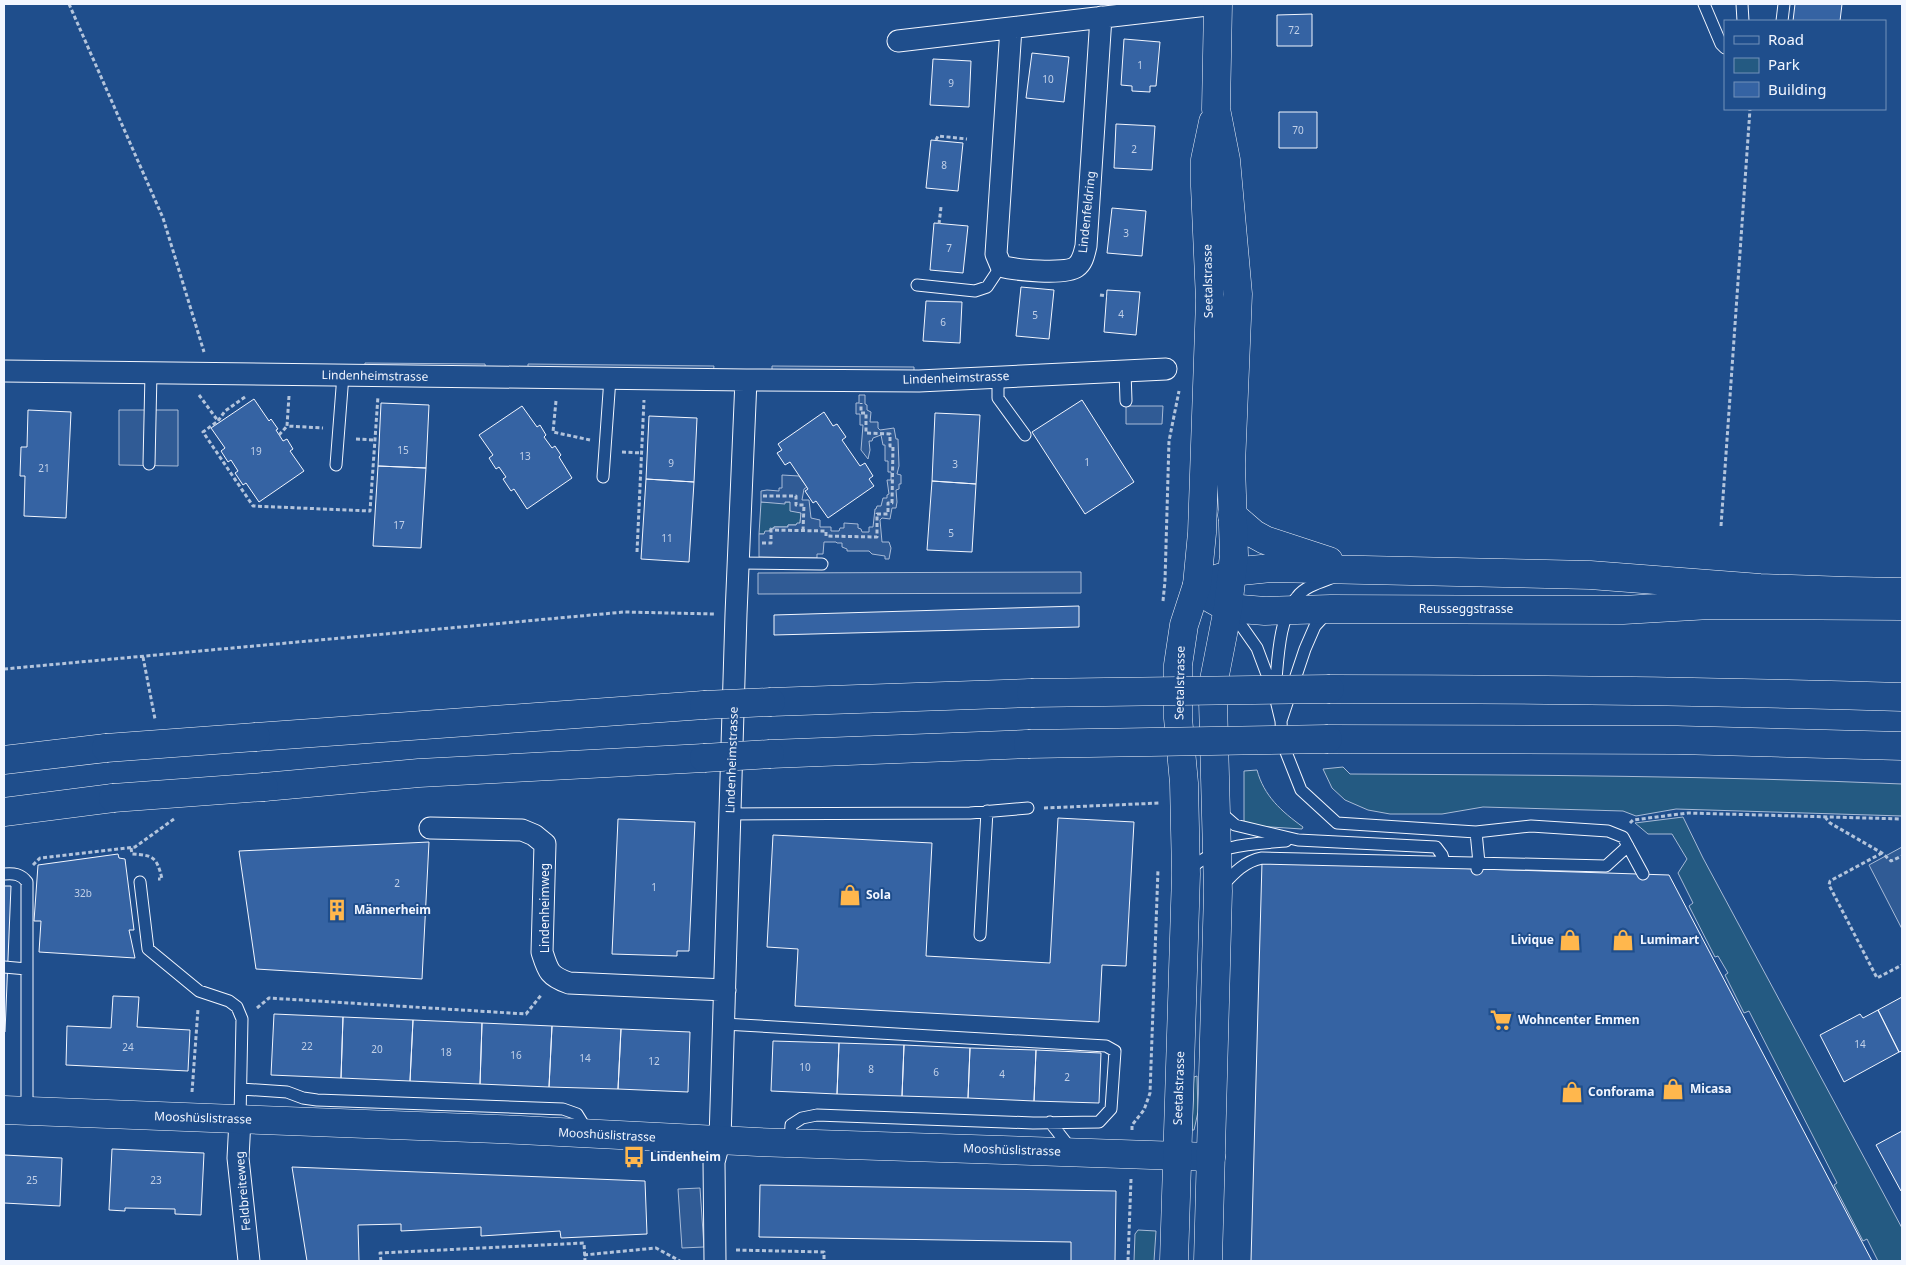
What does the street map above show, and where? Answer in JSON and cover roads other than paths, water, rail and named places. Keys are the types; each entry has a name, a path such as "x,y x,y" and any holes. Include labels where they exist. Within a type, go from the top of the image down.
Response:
{"main road":[{"name":"Seetalstrasse","path":"1174,1261 1186,874 1184,799 1178,718 1178,665 1184,625 1197,585 1202,532 1210,300 1205,186 1206,160 1216,109 1217,4"},
{"name":"Seetalstrasse","path":"1208,1261 1218,891 1212,730 1213,687 1228,608 1232,574 1234,538 1231,465 1238,294 1226,160 1216,109"},
{"path":"1232,515 1249,530 1265,540 1354,569"},
{"path":"1197,585 1232,574 1272,568 1590,575 1760,588 1847,592 1902,592"},
{"name":"Reusseggstrasse","path":"1197,585 1212,599 1228,608 1265,611 1331,609 1623,610 1710,605 1902,606"},
{"path":"4,760 106,748 704,705 1031,693 1330,689 1703,692 1902,697"},
{"path":"4,812 113,798 419,774 770,754 1028,744 1328,739 1668,740 1902,746"},
{"name":"Mooshüslistrasse","path":"15,1110 790,1143 1211,1157"}],"street":[{"path":"898,41 1217,4"},
{"name":"Lindenfeldring","path":"1001,266 1012,269 1068,272 1078,267 1082,260 1087,229 1101,17"},
{"path":"1001,266 996,254 1011,28"},
{"name":"Lindenheimstrasse","path":"4,371 746,380 919,380 1166,369"},
{"name":"Lindenheimstrasse","path":"715,1255 714,1162 720,1139 736,614 746,380"},
{"name":"Lindenheimweg","path":"430,828 522,830 534,835 545,844 542,952 547,968 554,978 569,983 725,990"},
{"name":"Feldbreiteweg","path":"240,1120 238,1158 249,1261"}],"lane":[{"path":"1704,4 1724,47"},
{"path":"1742,4 1743,20"},
{"path":"1782,20 1784,4"},
{"path":"917,285 975,291 987,287 1001,266"},
{"path":"1125,371 1126,401"},
{"path":"149,464 151,373"},
{"path":"336,465 343,375"},
{"path":"998,377 998,398 1025,435"},
{"path":"602,477 610,378"},
{"path":"738,563 822,564"},
{"path":"1274,696 1281,643 1288,610 1297,596 1305,590 1354,569"},
{"path":"1228,608 1257,648 1281,721 1282,742 1301,790 1337,823 1476,832 1531,826 1608,831 1625,841 1643,874"},
{"path":"1281,721 1305,649 1315,626 1331,609"},
{"path":"1215,807 1235,825 1298,840"},
{"path":"730,814 987,811 1028,808"},
{"path":"980,935 987,811"},
{"path":"1476,832 1478,866"},
{"path":"1186,874 1199,861 1235,845 1298,840 1436,847 1442,855 1444,862"},
{"path":"1218,891 1246,864 1262,858 1444,862 1478,866 1606,866 1625,841"},
{"path":"4,874 12,873 22,876 27,882 27,969 15,1110"},
{"path":"140,882 148,949 199,990 229,1000 237,1007 242,1019 240,1120"},
{"path":"4,967 27,969"},
{"path":"724,1024 1106,1046 1115,1051 1111,1109 1099,1122 817,1115 802,1118 791,1125 790,1143"},
{"path":"241,1089 287,1092 303,1098 317,1100 563,1109 577,1114 588,1134"},
{"path":"1050,1122 1074,1153"}],"place":[{"name":"Sola","path":"850,895"},
{"name":"Männerheim","path":"337,910"},
{"name":"Livique","path":"1570,940"},
{"name":"Lumimart","path":"1623,940"},
{"name":"Wohncenter Emmen","path":"1501,1020"},
{"name":"Micasa","path":"1673,1089"},
{"name":"Conforama","path":"1572,1092"},
{"name":"Lindenheim","path":"634,1157"}]}
